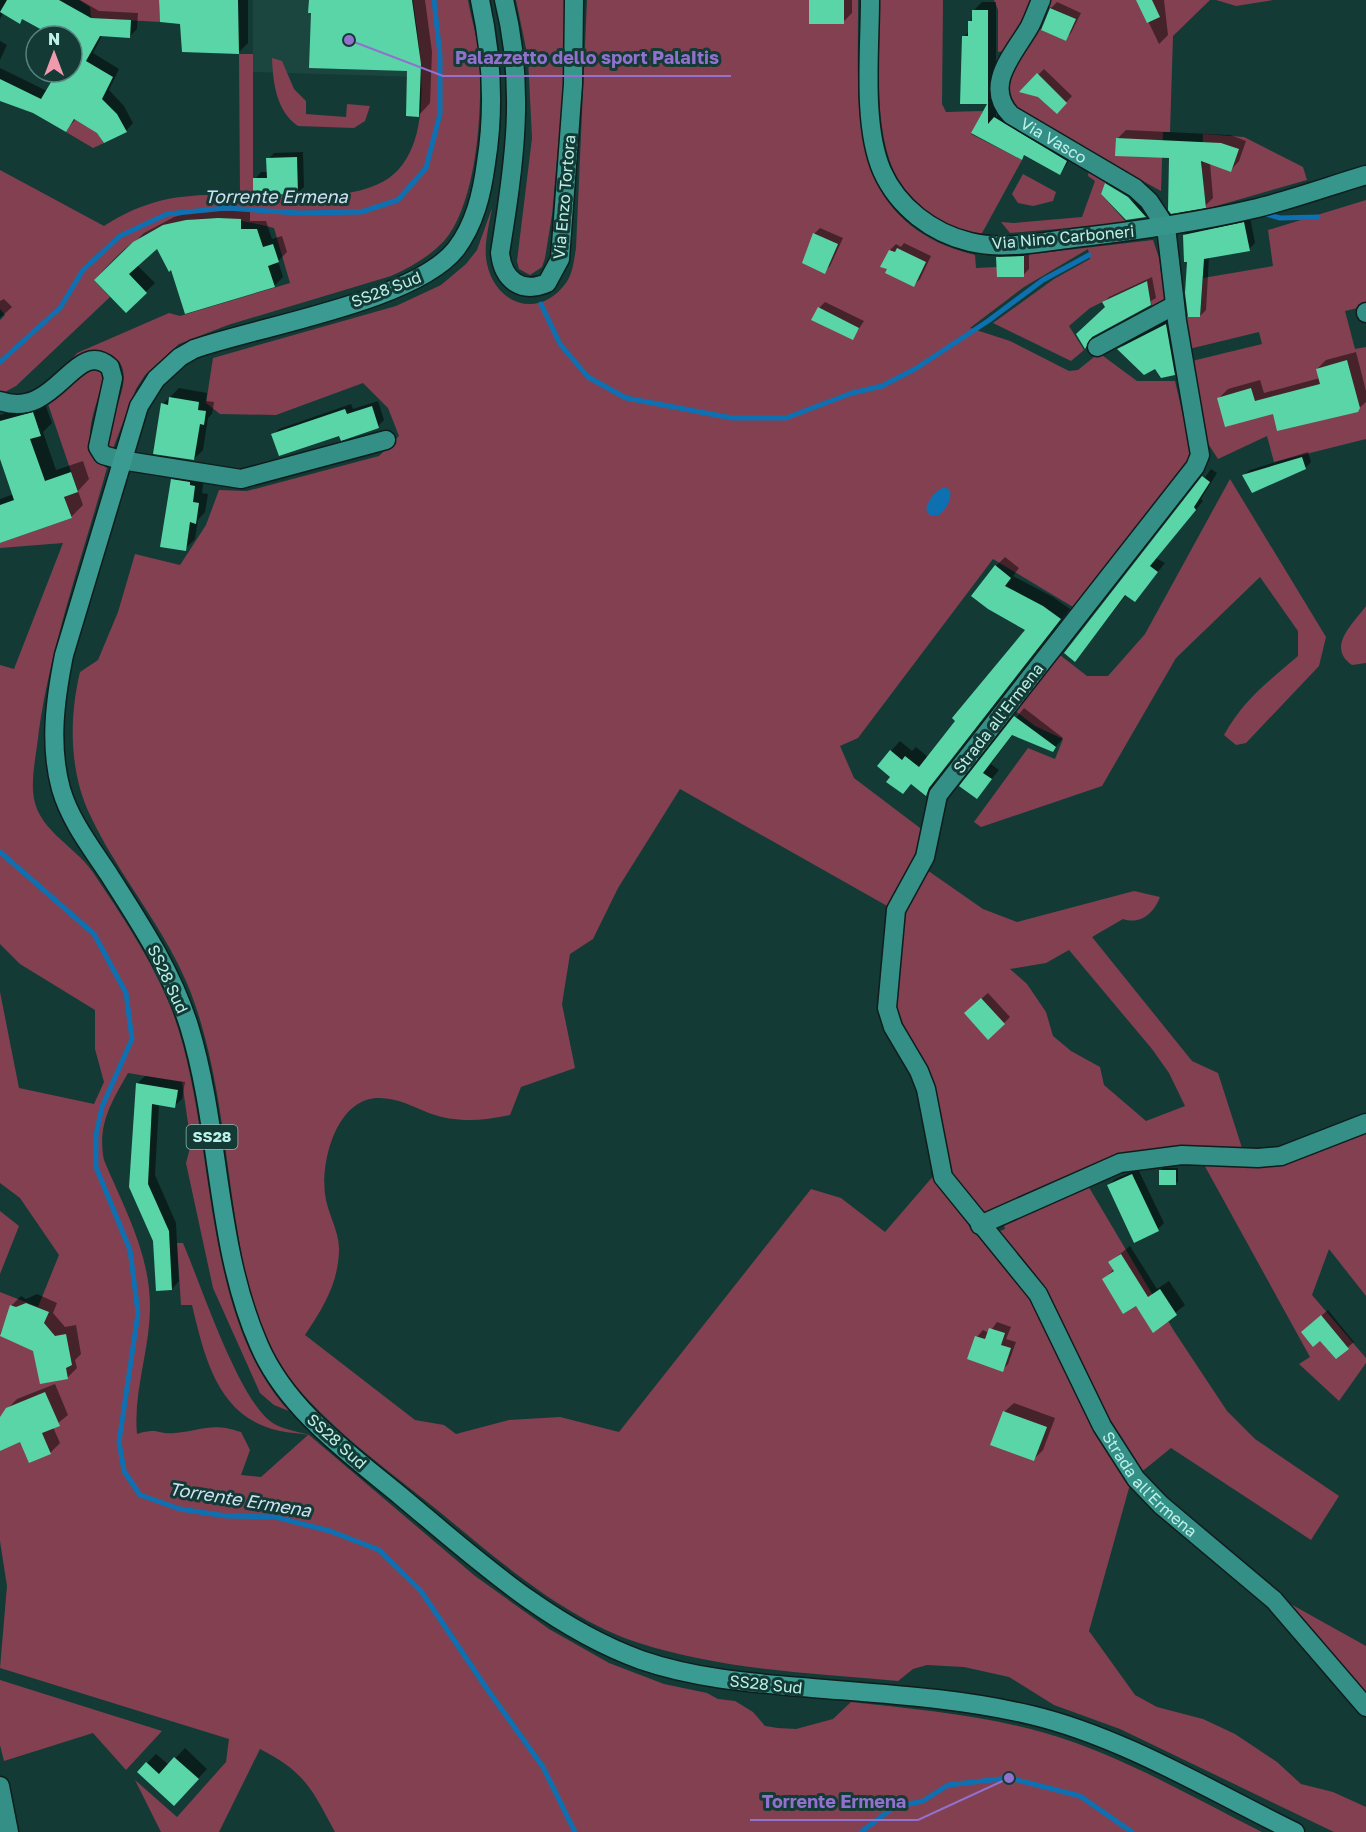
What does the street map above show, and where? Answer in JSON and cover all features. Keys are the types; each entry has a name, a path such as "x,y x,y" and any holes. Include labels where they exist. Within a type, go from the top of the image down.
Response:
{"main road":[{"name":"SS28 Sud","path":"480,0 491,65 491,129 478,203 466,233 456,248 429,272 399,288 210,344 180,357 156,379 139,406 121,460 64,656 55,712 61,789 73,819 151,941 176,990 198,1064 238,1283 258,1344 288,1394 311,1419 368,1469 508,1583 568,1624 620,1651 661,1666 713,1678 951,1700 1058,1722 1122,1747 1295,1832"},
{"name":"Via Enzo Tortora","path":"504,0 512,39 518,117 500,253 502,267 507,277 516,285 528,288 547,283 560,259 573,84 574,0"},
{"name":"Via Nino Carboneri","path":"870,0 870,116 873,142 888,184 914,214 951,235 982,244 1050,241 1166,227 1255,208 1366,175"}],"street":[{"name":"Via Vasco","path":"1041,0 1030,26 1003,67 1000,92 1004,108 1011,115 1135,188 1149,201 1166,227"},
{"name":"Strada all'Ermena","path":"1166,227 1175,305 1199,444 1198,461 938,795 925,857 896,910 888,1014 923,1080 932,1112 938,1160 943,1177 1038,1294 1102,1426 1136,1479 1161,1505 1274,1600 1366,1707"},
{"path":"1097,346 1175,305"},
{"path":"0,401 18,404 38,400 83,362 94,360 106,363 113,373 113,378 98,447 103,455 121,460 241,479 386,440"},
{"path":"980,1225 1090,1174 1120,1163 1182,1155 1258,1158 1281,1156 1366,1123"},
{"path":"0,1786 9,1832"}],"shaded area":[{"path":"79,0 159,0 160,22 91,18 90,7"},
{"path":"253,0 412,0 421,77 253,72"},
{"path":"413,0 468,0 479,54 479,125 471,178 455,224 438,247 419,261 391,276 228,325 179,344 145,375 136,389 112,451 108,442 109,430 123,387 124,373 119,362 107,353 98,350 89,351 72,359 77,353 169,313 180,316 290,283 274,228 238,220 220,219 185,221 168,225 135,241 119,254 94,280 110,297 16,386 5,392 0,391 0,320 5,315 0,309 0,170 104,226 137,208 169,199 203,195 240,195 239,54 253,54 253,195 331,195 362,190 376,185 396,172 410,153 418,129 421,75"},
{"path":"516,0 564,0 564,81 552,215 542,267 530,275 519,269 517,261 532,138 528,58"},
{"path":"587,0 858,0 860,119 867,155 880,188 901,216 932,239 975,255 976,268 997,267 997,277 1024,277 1024,255 1153,240 1159,258 1165,300 1152,307 1146,281 1090,308 1069,326 1084,350 1071,361 993,323 1054,279 1090,259 1088,249 1024,287 970,328 1010,341 1069,371 1078,370 1099,353 1137,381 1175,381 1191,450 1188,462 1073,607 993,559 858,738 840,746 854,778 924,831 920,851 889,907 680,789 618,888 593,939 570,954 562,1004 575,1068 521,1087 510,1115 479,1120 449,1118 429,1113 397,1100 383,1098 362,1102 351,1110 341,1121 334,1135 324,1181 328,1208 339,1244 336,1274 323,1305 305,1335 415,1420 444,1425 456,1434 509,1420 560,1417 619,1432 811,1189 841,1198 885,1232 935,1174 1022,1281 1131,1481 1089,1631 1135,1695 1157,1707 1203,1719 1235,1734 1277,1762 1301,1784 1333,1792 1366,1807 1366,1832 1334,1832 1120,1729 1054,1705 1009,1677 964,1667 927,1665 913,1669 898,1681 800,1673 703,1659 639,1643 610,1632 581,1617 527,1582 341,1432 309,1401 288,1376 262,1328 246,1276 208,1048 191,993 169,946 102,838 90,815 78,781 73,726 80,672 98,660 118,612 135,554 180,565 206,525 219,490 247,491 379,456 399,436 388,408 363,383 276,415 220,414 206,403 213,358 396,306 441,285 466,264 477,250 492,208 486,257 492,278 499,289 509,298 520,303 532,304 544,301 566,283 572,271 576,248"},
{"path":"880,0 943,0 942,104 946,112 983,111 971,134 1022,160 981,235 942,223 914,202 896,176 885,144 880,109"},
{"path":"994,0 1036,0 1006,51 998,52 998,10"},
{"path":"1047,0 1210,0 1173,36 1170,132 1163,132 1161,191 1018,113 1007,101 1007,78 1035,27 1066,41 1075,19 1045,5"},
{"path":"1216,0 1273,0 1236,6"},
{"path":"272,58 282,61 294,89 306,101 306,114 346,117 347,104 370,106 365,121 354,128 298,126 280,104 273,77"},
{"path":"74,119 86,126 91,122 104,143 93,148 66,132"},
{"path":"1203,134 1244,137 1303,167 1307,180 1206,209 1202,170"},
{"path":"1089,170 1107,180 1101,194 1127,223 1010,233 1001,222 1082,217 1095,181 1088,176"},
{"path":"1023,174 1056,192 1053,201 1033,206 1018,203 1012,194"},
{"path":"1366,200 1366,306 1345,311 1355,349 1366,347 1366,439 1274,462 1267,436 1218,459 1207,442 1192,361 1262,344 1259,332 1189,349 1184,316 1200,317 1203,278 1273,266 1268,230"},
{"path":"94,368 101,371 104,378 90,428 90,439 97,460 107,468 52,664 33,776 35,804 40,816 48,826 84,861 103,887 145,955 171,1008 186,1056 224,1272 239,1323 260,1370 289,1411 274,1405 260,1393 213,1288 186,1163 191,1144 182,1082 128,1073 107,1115 102,1147 104,1160 141,1249 149,1287 149,1323 137,1402 137,1434 149,1431 175,1433 215,1427 241,1432 250,1450 241,1475 261,1477 308,1435 280,1431 259,1424 228,1400 209,1365 192,1305 181,1305 177,1243 183,1243 233,1364 245,1388 270,1421 283,1428 309,1435 475,1576 549,1629 609,1663 664,1684 707,1693 718,1699 735,1701 753,1712 765,1726 796,1729 833,1719 851,1702 949,1713 1045,1733 1129,1765 1262,1832 335,1832 306,1783 275,1757 260,1749 219,1832 161,1832 135,1780 177,1817 226,1762 229,1739 0,1668 7,1586 0,1541 0,1292 38,1307 59,1255 20,1198 0,1183 0,992 19,1088 94,1104 104,1082 95,1049 95,1010 20,964 0,944 0,665 14,669 63,543 0,548 0,543 72,518 64,497 78,492 48,404 83,373"},
{"path":"1230,479 1326,637 1319,666 1246,743 1236,745 1224,735 1248,701 1298,656 1298,631 1260,577 1176,658 1102,786 981,827 974,822 1028,748 1055,759 1063,739 1035,726 1014,710 1060,655 1087,676 1108,676 1145,634"},
{"path":"1366,606 1366,663 1352,665 1341,651 1342,643 1349,628"},
{"path":"927,870 983,909 1017,922 1134,891 1160,897 1150,913 1141,919 1123,919 1092,937 1192,1061 1218,1073 1243,1151 1126,1155 1106,1159 981,1216 951,1178 895,1013 902,916","holes":["1069,950 1152,1049 1169,1073 1185,1106 1146,1121 1104,1085 1100,1067 1071,1051 1053,1036 1046,1012 1027,984 1010,969 1046,963"]},
{"path":"1366,1130 1366,1296 1329,1249 1312,1295 1366,1358 1366,1363 1339,1401 1299,1364 1310,1357 1202,1161 1258,1164"},
{"path":"1087,1184 1174,1331 1227,1411 1255,1439 1339,1496 1311,1540 1171,1448 1139,1474 995,1233 1005,1229 1003,1221"},
{"path":"0,1211 19,1226 0,1274"},
{"path":"1278,1597 1366,1646 1366,1698"},
{"path":"0,1680 162,1731 126,1770 93,1733 4,1761 0,1745"}],"water":[{"path":"944,487 950,490 948,504 939,515 930,516 926,509 929,502"}],"building":[{"path":"7,0 59,0 91,18 131,20 130,38 100,36 86,61 113,77 102,99 117,114 127,132 104,143 97,133 74,119 66,132 33,113 0,101 0,79 41,99 50,84 84,84 84,24 31,24 22,19 20,24 0,12"},
{"path":"159,0 238,0 239,54 182,52 180,24 160,22"},
{"path":"309,0 412,0 421,64 419,117 406,116 407,71 309,68 311,13 308,13"},
{"path":"809,0 844,0 844,24 809,24"},
{"path":"1136,0 1152,0 1160,17 1147,23"},
{"path":"1050,8 1076,19 1066,41 1041,30"},
{"path":"972,10 988,10 988,124 994,117 1067,161 1060,175 1024,155 1022,160 971,133 987,104 960,104 962,36 968,36 968,21 972,21"},
{"path":"1037,73 1067,103 1057,114 1038,97 1019,92"},
{"path":"1116,138 1221,143 1239,149 1231,172 1201,161 1206,208 1171,214 1168,210 1169,158 1115,156"},
{"path":"297,157 298,194 253,195 253,178 267,178 266,158"},
{"path":"1105,183 1128,197 1146,217 1126,220 1101,194"},
{"path":"241,219 241,229 257,229 263,247 273,244 279,262 268,266 275,287 185,314 171,270 169,272 157,249 129,274 147,293 126,313 94,280 133,242 163,225 186,220"},
{"path":"1244,222 1250,251 1204,259 1200,317 1188,317 1185,293 1187,262 1184,262 1183,235"},
{"path":"813,233 838,244 825,274 802,263"},
{"path":"897,248 926,262 914,287 885,273 887,269 880,267 889,250 895,252"},
{"path":"1024,256 1024,277 997,277 996,257"},
{"path":"1147,281 1151,305 1092,337 1085,349 1076,334 1105,307 1102,302"},
{"path":"818,307 859,328 853,340 811,320"},
{"path":"1166,324 1175,375 1161,378 1155,369 1144,375 1117,349"},
{"path":"1347,360 1360,408 1358,412 1277,431 1273,414 1225,427 1217,398 1251,388 1255,401 1320,384 1316,369"},
{"path":"169,397 199,402 198,410 206,411 204,425 200,424 194,460 153,454 161,403 168,405"},
{"path":"372,406 379,428 341,441 339,436 279,456 271,434 345,409 347,414"},
{"path":"33,412 41,436 30,439 45,481 71,472 78,492 64,497 72,518 0,543 0,505 14,500 0,459 0,421"},
{"path":"1302,457 1306,469 1252,493 1242,475"},
{"path":"1202,476 1210,482 1194,507 1196,510 1150,566 1158,572 1135,602 1125,595 1075,662 1064,653"},
{"path":"171,479 190,482 190,485 195,486 193,502 199,503 196,524 190,522 186,551 160,547"},
{"path":"995,565 1011,578 1005,586 1043,606 1061,619 929,788 926,796 911,784 903,794 886,782 890,777 877,766 890,750 902,760 905,756 919,767 955,721 952,718 1025,630 988,609 971,596"},
{"path":"1014,716 1056,747 1053,752 1012,735 983,773 992,779 977,799 959,786"},
{"path":"981,998 1005,1024 988,1040 964,1013"},
{"path":"136,1083 178,1090 175,1108 152,1104 148,1184 169,1231 172,1290 156,1291 153,1241 129,1187"},
{"path":"1159,1170 1176,1170 1176,1185 1159,1185"},
{"path":"1132,1174 1159,1231 1134,1243 1107,1185"},
{"path":"1121,1254 1148,1297 1160,1289 1177,1315 1153,1333 1136,1306 1123,1314 1102,1279 1114,1271 1108,1262"},
{"path":"26,1303 49,1312 44,1323 55,1336 66,1334 72,1365 66,1368 68,1379 40,1384 33,1351 0,1336 10,1305 16,1307"},
{"path":"1321,1315 1349,1349 1336,1359 1320,1341 1313,1347 1301,1332"},
{"path":"989,1328 1005,1333 1001,1345 1011,1348 1003,1372 967,1359 975,1336 985,1339"},
{"path":"45,1392 60,1426 42,1433 51,1454 29,1463 20,1442 0,1451 0,1417 6,1408"},
{"path":"1003,1411 1047,1427 1034,1461 990,1445"},
{"path":"174,1757 199,1779 174,1806 137,1772 146,1762 159,1774"}],"waterway":[{"name":"Torrente Ermena","path":"0,362 60,308 83,270 120,236 167,214 226,208 298,213 361,212 398,200 426,168 440,114 440,55 434,0"},
{"path":"1262,213 1280,218 1318,217"},
{"path":"541,304 560,344 588,377 626,398 732,418 786,418 852,393 882,386 915,369 988,321 1043,280 1089,255"},
{"name":"Torrente Ermena","path":"0,852 94,934 126,993 132,1039 102,1107 96,1135 96,1167 130,1250 138,1313 119,1442 124,1471 140,1495 180,1509 226,1516 275,1517 330,1531 379,1550 421,1591 543,1767 575,1832"},
{"name":"Torrente Ermena","path":"861,1832 894,1807 923,1801 948,1785 1009,1778 1080,1796 1132,1832"}],"place":[{"name":"Palazzetto dello sport PalaItis","path":"349,40"},
{"name":"Torrente Ermena","path":"1009,1778"}]}
